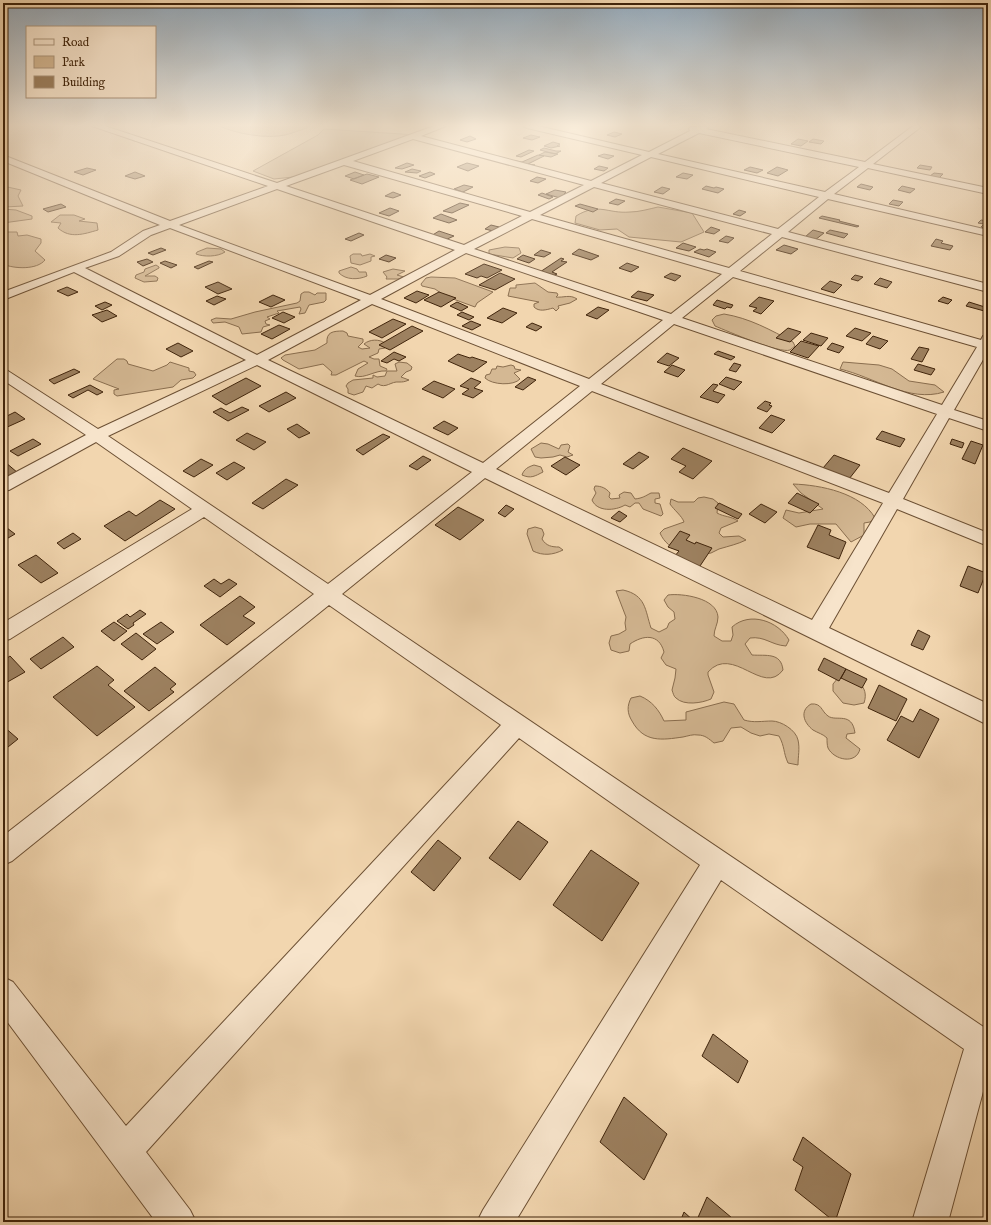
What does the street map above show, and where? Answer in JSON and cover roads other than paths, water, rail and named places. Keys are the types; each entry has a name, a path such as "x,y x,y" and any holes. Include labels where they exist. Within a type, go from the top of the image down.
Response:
{"street":[{"path":"67,183 170,224 372,299 590,385 893,501 988,540"},
{"path":"269,183 988,426"},
{"path":"3,296 115,254 147,233 286,183"},
{"path":"419,183 730,272 987,343 816,632"},
{"path":"584,183 988,288"},
{"path":"3,486 96,435 257,360 465,249 595,183"},
{"path":"773,183 988,233"},
{"path":"3,852 485,470 730,272 843,183"},
{"path":"952,183 988,191"},
{"path":"75,268 257,360 988,715"},
{"path":"6,378 96,435 985,1046 930,1222"},
{"path":"3,633 204,509"},
{"path":"124,1152 517,724"},
{"path":"495,1222 717,862"},
{"path":"3,992 178,1222"}]}
